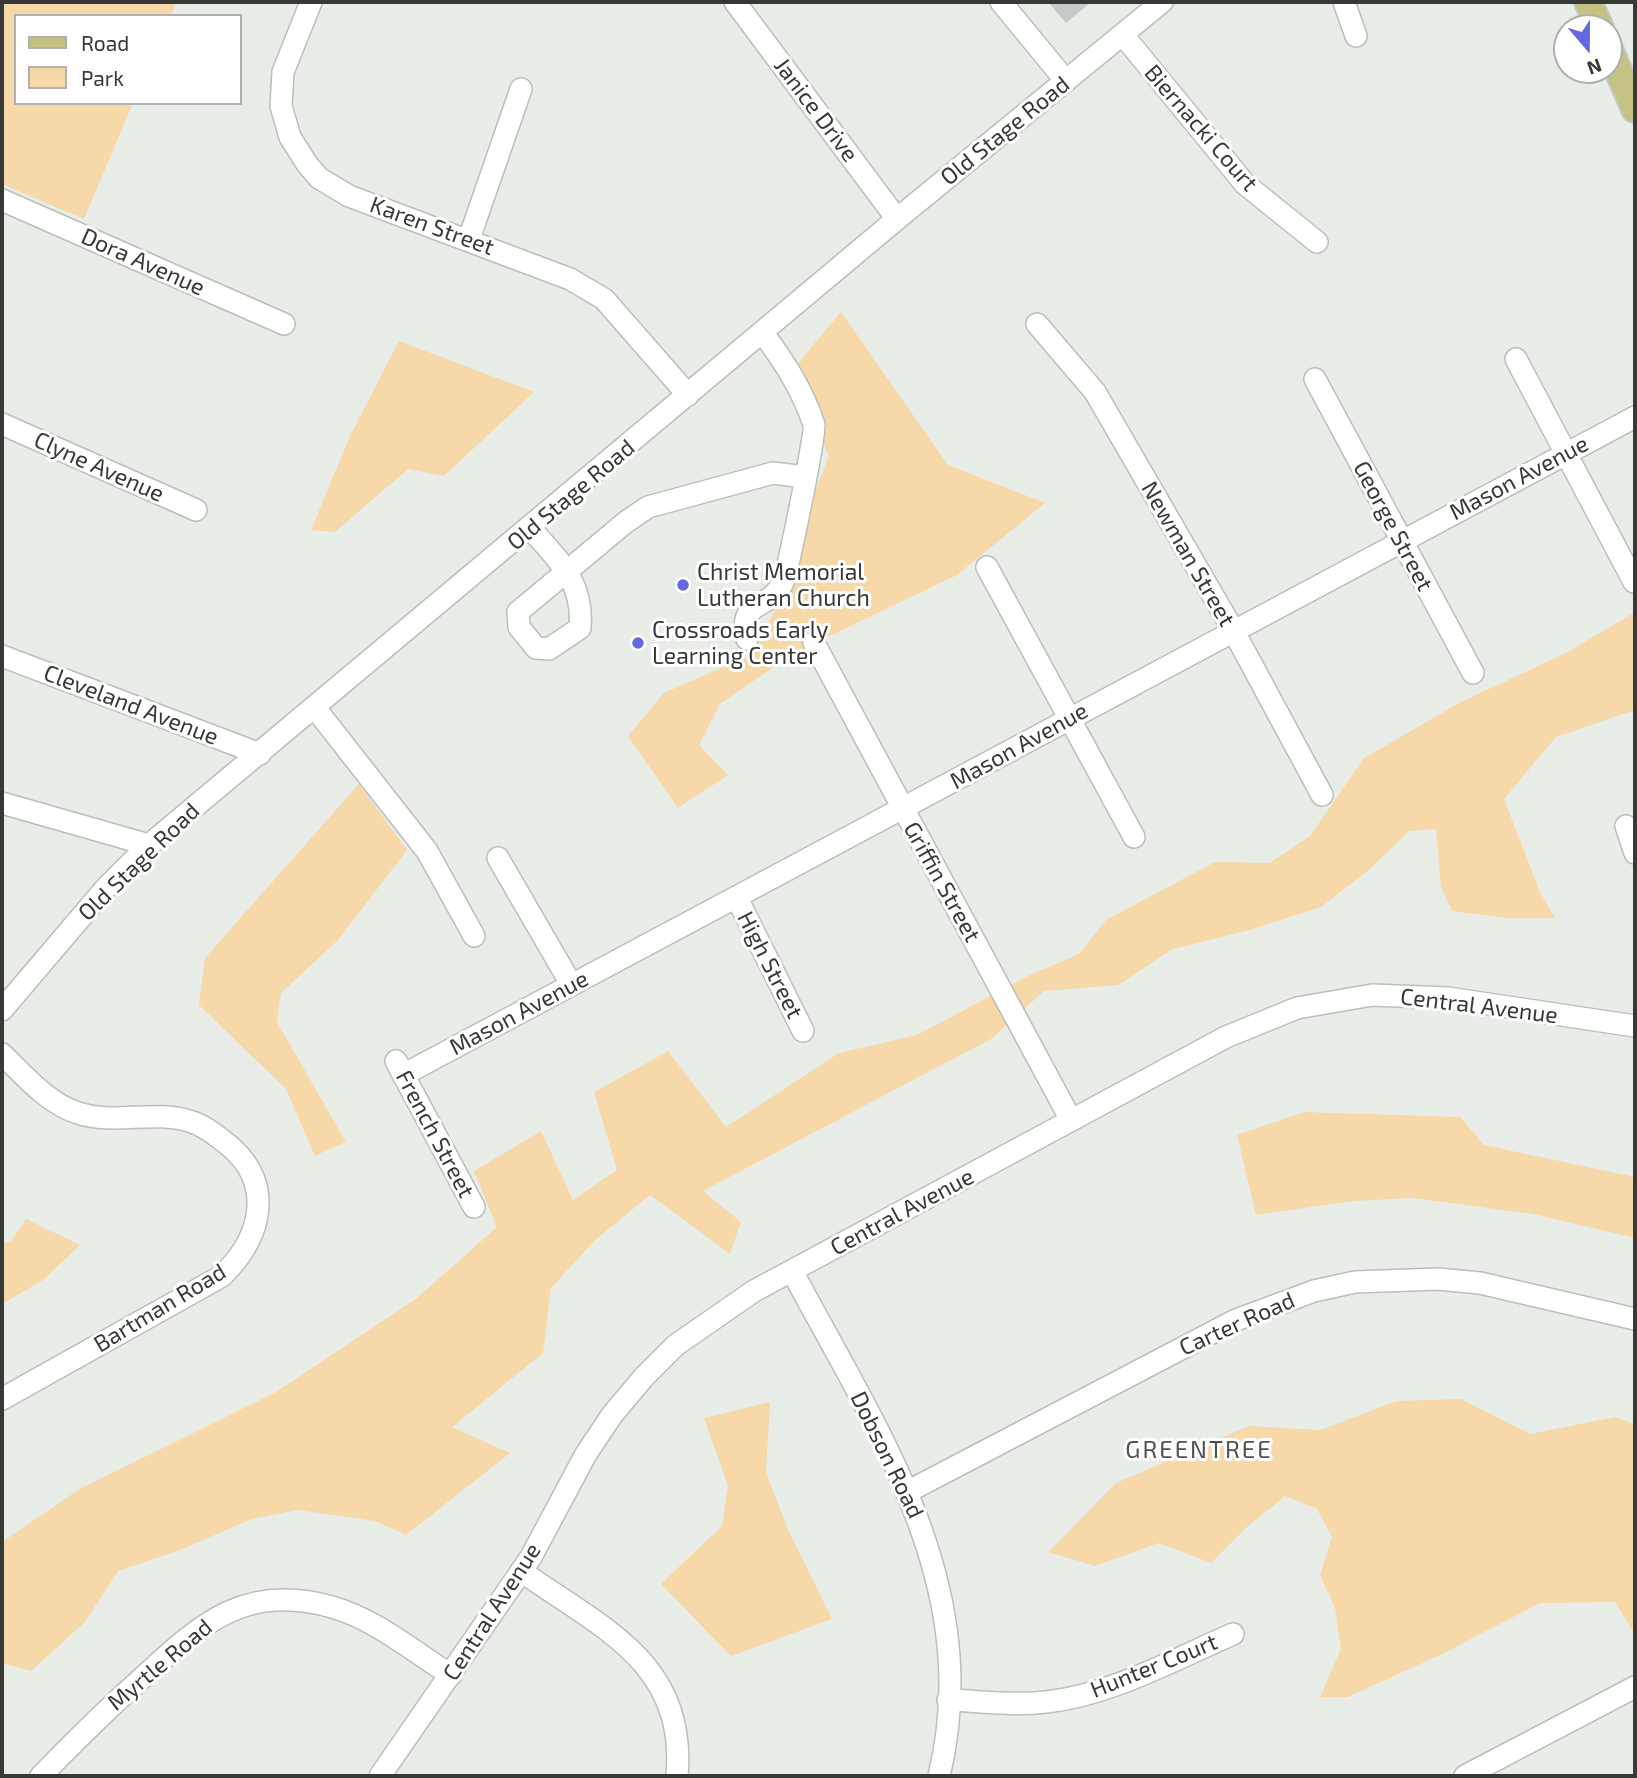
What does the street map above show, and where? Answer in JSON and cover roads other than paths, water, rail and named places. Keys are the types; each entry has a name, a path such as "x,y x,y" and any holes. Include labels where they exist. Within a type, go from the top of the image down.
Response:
{"main road":[{"path":"1623,81 1635,109"}],"street":[{"name":"Karen Street","path":"311,2 283,72 281,106 290,137 319,178 349,196 570,279 604,299 688,395"},
{"name":"Janice Drive","path":"735,2 897,219"},
{"path":"1001,2 1066,81"},
{"name":"Old Stage Road","path":"2,1009 105,889 149,845 531,529 761,332 1162,2"},
{"path":"1344,2 1356,36"},
{"name":"Biernacki Court","path":"1123,35 1245,184 1317,242"},
{"path":"469,239 522,89"},
{"name":"Dora Avenue","path":"2,200 284,324"},
{"name":"Newman Street","path":"1037,324 1095,392 1233,630 1322,795"},
{"path":"747,639 743,622 747,613 763,603 783,584 815,428 788,366 761,332"},
{"path":"1516,359 1634,582"},
{"name":"George Street","path":"1315,379 1400,542 1473,673"},
{"name":"Mason Avenue","path":"399,1068 571,984 737,898 1635,416"},
{"name":"Clyne Avenue","path":"2,424 196,510"},
{"path":"531,529 569,572 626,522 648,508 773,474 805,477"},
{"path":"987,567 1134,837"},
{"name":"Griffin Street","path":"814,643 1071,1121"},
{"name":"Cleveland Avenue","path":"2,656 260,754"},
{"path":"315,708 427,851 474,936"},
{"path":"2,803 149,845"},
{"path":"1626,825 1635,853"},
{"path":"498,858 571,984"},
{"name":"High Street","path":"737,898 803,1031"},
{"name":"Central Avenue","path":"380,1776 521,1572 586,1454 643,1378 676,1345 713,1316 1226,1037 1297,1008 1372,995 1436,996 1635,1026"},
{"name":"Bartman Road","path":"2,1054 41,1090 75,1112 122,1120 189,1121 208,1130 240,1154 251,1167 257,1208 247,1246 222,1276 2,1399"},
{"name":"French Street","path":"399,1068 474,1207"},
{"name":"Dobson Road","path":"792,1271 909,1491 937,1574 946,1622 948,1700 939,1776"},
{"name":"Carter Road","path":"909,1491 1236,1320 1314,1291 1369,1281 1438,1279 1480,1283 1635,1319"},
{"path":"521,1572 635,1652 654,1673 667,1696 677,1731 677,1776"},
{"name":"Myrtle Road","path":"41,1776 90,1726 190,1633 218,1616 250,1605 300,1601 332,1607 372,1625 452,1675"},
{"name":"Hunter Court","path":"948,1700 1044,1702 1081,1696 1114,1685 1233,1634"},
{"path":"1465,1776 1635,1687"}],"place":[{"name":"Christ Memorial Lutheran Church","path":"683,585"},
{"name":"Crossroads Early Learning Center","path":"638,643"}],"district":[{"name":"GREENTREE","path":"1199,1450"}]}
